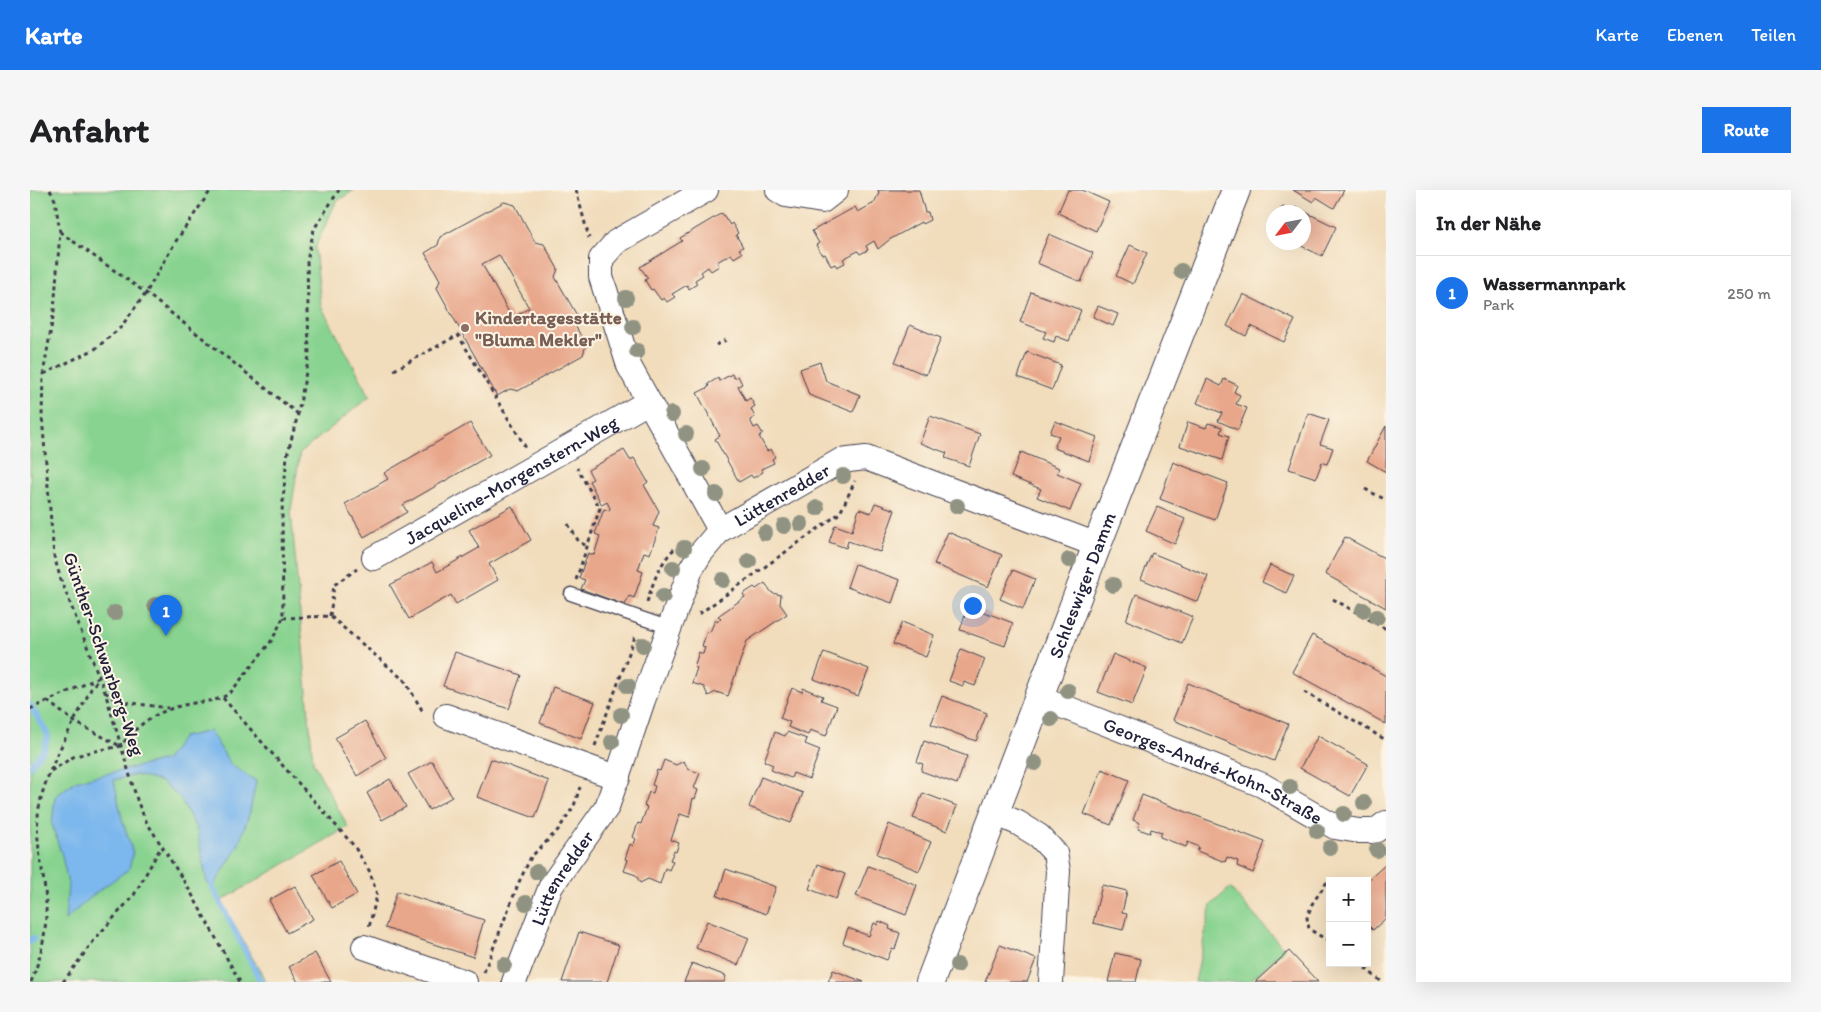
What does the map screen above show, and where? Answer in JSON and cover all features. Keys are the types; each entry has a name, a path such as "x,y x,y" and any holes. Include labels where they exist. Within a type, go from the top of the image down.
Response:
{"main road":[{"name":"Schleswiger Damm","path":"930,982 1097,545 1236,190"}],"street":[{"path":"706,190 616,242 601,259 601,277 623,353 648,402 720,530"},
{"path":"778,190 786,195 822,201 836,190"},
{"name":"Jacqueline-Morgenstern-Weg","path":"374,558 648,402"},
{"name":"Lüttenredder","path":"514,982 551,886 606,807 618,778 643,700 691,569 700,554 720,530 840,461 866,458 1097,545"},
{"name":"Georges-André-Kohn-Straße","path":"1039,697 1262,785 1335,827 1358,831 1375,831 1386,823"},
{"path":"446,716 618,778"},
{"path":"996,813 1018,823 1039,836 1055,853 1058,871 1051,982"},
{"path":"364,947 465,982"}],"lane":[{"path":"571,594 672,622"}],"path":[{"name":"Günther-Schwarberg-Weg","path":"50,190 55,200 60,232 54,311 43,375 42,417 54,556 61,580 105,692 133,787 146,821 190,891 240,982"},
{"path":"43,375 95,348 120,328 146,293 176,241 211,190"},
{"path":"50,770 86,752 121,746 129,735 145,721 168,709 223,698 231,692 272,640 283,618 282,511 287,456 298,414 309,356 307,261 314,229 339,190"},
{"path":"576,190 591,246 601,259"},
{"path":"60,232 146,293 298,414"},
{"path":"394,370 458,335 536,466"},
{"path":"716,344 726,340"},
{"path":"566,448 600,508 571,594"},
{"path":"672,622 696,616 840,512 866,458"},
{"path":"1365,489 1386,500"},
{"path":"568,524 579,542 587,546"},
{"path":"330,616 334,585 374,558"},
{"path":"1333,600 1386,629"},
{"path":"283,618 330,616 405,681 422,710 446,716"},
{"path":"30,708 99,678"},
{"path":"31,982 43,946 46,924 46,903 37,834 38,814 42,796 50,770 90,689 99,678"},
{"path":"105,692 117,701 168,709"},
{"path":"1304,692 1386,740"},
{"path":"223,698 354,846 370,872 376,895 364,947"},
{"path":"47,701 75,722 121,746"},
{"path":"63,982 95,939 134,895 161,847"},
{"path":"1326,885 1312,904 1307,918 1310,929 1326,939"},
{"path":"1364,967 1382,982"}],"green space":[{"path":"30,190 354,190 336,202 315,248 321,306 370,396 300,453 291,510 313,762 348,827 221,901 266,982 30,982"},
{"path":"1230,888 1284,949 1249,982 1195,982 1211,905"}],"water":[{"path":"210,731 231,765 256,781 250,812 238,846 213,888 207,883 197,830 180,798 162,782 136,775 114,780 122,819 133,853 129,869 98,891 65,920 68,884 52,824 55,797 75,781 166,760 183,737"}],"building":[{"path":"878,190 919,190 925,212 928,212 930,220 922,224 921,222 889,240 878,249 874,241 866,246 868,250 860,254 858,251 843,259 845,263 837,267 835,264 831,266 825,254 822,255 816,245 819,243 812,231 855,207 858,212 874,203 879,193"},
{"path":"1068,190 1082,190 1109,202 1096,231 1058,213"},
{"path":"1293,190 1344,190 1334,208 1316,197 1313,202"},
{"path":"504,202 515,205 535,242 544,244 558,269 555,277 579,319 576,327 586,345 583,355 518,391 510,389 497,396 437,288 440,280 425,253 438,245 440,237","holes":["499,255 529,308 512,318 482,264"]},
{"path":"722,213 730,225 732,223 738,233 736,235 743,247 739,249 742,253 734,258 731,254 717,262 719,266 711,271 708,267 701,272 703,275 695,280 697,284 689,289 687,285 672,294 675,297 667,302 664,298 661,300 653,289 651,290 645,280 648,278 640,267 682,241 680,238"},
{"path":"1311,215 1336,227 1322,256 1310,250"},
{"path":"1049,234 1093,253 1081,282 1037,263"},
{"path":"1130,245 1147,253 1133,284 1116,276"},
{"path":"1031,292 1081,310 1069,341 1056,336 1054,342 1043,338 1046,332 1020,322"},
{"path":"1243,294 1295,320 1284,342 1251,326 1246,336 1227,326"},
{"path":"1098,306 1118,314 1113,326 1093,317"},
{"path":"910,325 941,338 926,375 895,362"},
{"path":"1027,352 1061,365 1052,390 1018,377"},
{"path":"820,362 826,381 860,395 853,412 809,395 800,369"},
{"path":"732,374 734,378 738,376 742,384 738,386 746,401 750,398 755,406 751,409 755,417 750,420 754,428 758,426 763,434 759,436 767,451 771,449 775,457 772,459 774,463 761,469 763,472 753,478 751,475 739,482 715,439 720,436 697,393 709,387 708,384 718,378 719,381"},
{"path":"1207,379 1221,386 1224,379 1237,385 1234,392 1240,395 1236,404 1247,408 1238,430 1218,421 1222,413 1197,403"},
{"path":"1308,413 1329,420 1320,444 1333,448 1327,464 1322,462 1316,478 1289,469"},
{"path":"930,416 980,434 969,466 945,458 947,453 920,443"},
{"path":"1055,421 1097,437 1089,461 1054,448 1059,436 1050,433"},
{"path":"1188,422 1206,428 1208,423 1222,427 1220,433 1229,436 1222,460 1180,446"},
{"path":"470,423 490,455 403,505 407,512 364,537 345,504 388,479 384,473"},
{"path":"1386,426 1386,472 1367,461"},
{"path":"624,450 630,460 634,458 648,482 644,485 659,511 653,526 659,528 650,554 644,552 638,570 643,572 634,598 629,596 625,605 581,589 585,580 579,578 588,553 594,555 600,536 595,534 604,509 609,511 610,508 607,502 602,505 589,481 593,479 588,470"},
{"path":"1021,452 1059,468 1057,473 1081,483 1070,511 1037,497 1041,489 1011,477"},
{"path":"1173,462 1228,483 1215,520 1160,499"},
{"path":"875,503 895,510 880,552 848,541 846,548 829,542 835,525 852,531 859,509 871,513"},
{"path":"512,506 531,540 489,564 498,580 456,604 451,595 409,619 390,585 432,562 437,572 479,548 469,530"},
{"path":"1157,507 1185,519 1175,544 1146,531"},
{"path":"948,532 1002,555 988,587 934,564"},
{"path":"1345,537 1386,559 1386,608 1325,574"},
{"path":"1152,553 1208,576 1198,602 1141,579"},
{"path":"855,564 900,580 892,603 847,587"},
{"path":"1270,565 1294,576 1286,593 1262,582"},
{"path":"1013,570 1035,579 1023,609 1000,599"},
{"path":"765,583 772,593 781,595 780,604 787,614 747,641 728,696 716,692 708,696 704,687 692,683 697,668 694,667 699,652 703,654 705,647 702,646 707,631 710,632 715,620 717,622 721,618 718,616 745,597 743,594"},
{"path":"1136,594 1193,617 1182,643 1126,620"},
{"path":"968,606 1013,623 1005,646 960,630"},
{"path":"902,622 934,635 926,657 893,644"},
{"path":"1312,635 1386,676 1386,724 1292,672"},
{"path":"961,649 985,659 975,686 964,682 963,686 949,681"},
{"path":"455,652 521,675 509,709 443,686"},
{"path":"824,652 869,669 858,696 814,679"},
{"path":"1113,654 1147,668 1132,705 1098,692"},
{"path":"1188,683 1288,724 1274,761 1173,720"},
{"path":"553,687 595,702 581,739 540,723"},
{"path":"792,688 802,692 803,688 823,696 821,700 837,706 826,736 810,730 808,735 788,727 790,722 780,718"},
{"path":"942,696 987,713 976,741 931,724"},
{"path":"365,721 386,758 357,776 335,738"},
{"path":"775,732 785,736 787,732 807,739 805,744 820,750 809,779 793,773 791,778 771,770 773,765 764,761"},
{"path":"1318,736 1368,764 1350,796 1300,768"},
{"path":"924,741 967,756 957,784 921,771 923,764 917,762"},
{"path":"491,759 549,781 535,818 477,797"},
{"path":"664,760 676,765 684,761 688,769 700,773 694,788 698,790 695,799 693,798 689,817 680,814 671,840 679,843 676,852 674,851 670,860 673,861 669,870 665,868 660,884 648,879 640,883 636,875 624,871 628,860 625,859 630,844 633,846 636,839 633,837 638,823 641,824 647,807 644,806 649,792 653,793 655,786 652,785 657,770 660,771"},
{"path":"432,761 452,797 429,810 408,774"},
{"path":"1102,769 1129,780 1111,825 1084,814"},
{"path":"761,777 803,793 791,823 749,807"},
{"path":"390,779 406,807 382,820 367,793"},
{"path":"923,793 957,806 947,831 913,818"},
{"path":"1142,795 1265,842 1253,873 1237,866 1238,861 1227,857 1225,862 1197,851 1199,847 1188,842 1186,847 1160,837 1162,832 1151,829 1150,833 1138,829 1140,823 1133,820"},
{"path":"889,824 931,842 919,871 877,854"},
{"path":"339,861 357,894 332,908 313,875"},
{"path":"818,864 845,874 836,899 809,889"},
{"path":"1386,864 1386,918 1373,930 1371,928 1371,877"},
{"path":"868,866 917,885 906,915 856,896"},
{"path":"726,869 776,887 766,914 717,896"},
{"path":"1102,885 1127,891 1122,913 1127,914 1123,930 1093,923"},
{"path":"295,886 313,919 287,933 269,900"},
{"path":"397,891 484,920 473,957 385,928"},
{"path":"707,921 749,938 738,965 696,948"},
{"path":"879,921 890,926 889,929 900,933 895,949 892,948 887,960 843,943 848,928 869,936 874,923 878,925"},
{"path":"579,932 619,945 607,982 562,982"},
{"path":"1000,945 1036,959 1027,982 985,982"},
{"path":"1289,951 1318,982 1255,982"},
{"path":"315,953 331,982 298,982 289,967"},
{"path":"1115,953 1141,959 1136,982 1108,982"},
{"path":"692,963 726,976 724,982 684,982"},
{"path":"833,970 864,982 828,982"}],"waterway":[{"path":"30,705 48,735 44,749 30,766"},
{"path":"212,880 213,888 261,982"},
{"path":"30,942 34,938"}],"place":[{"name":"Kindertagesstätte \"Bluma Mekler\"","path":"465,328"},
{"name":"Wassermannpark","path":"166,636"}]}
